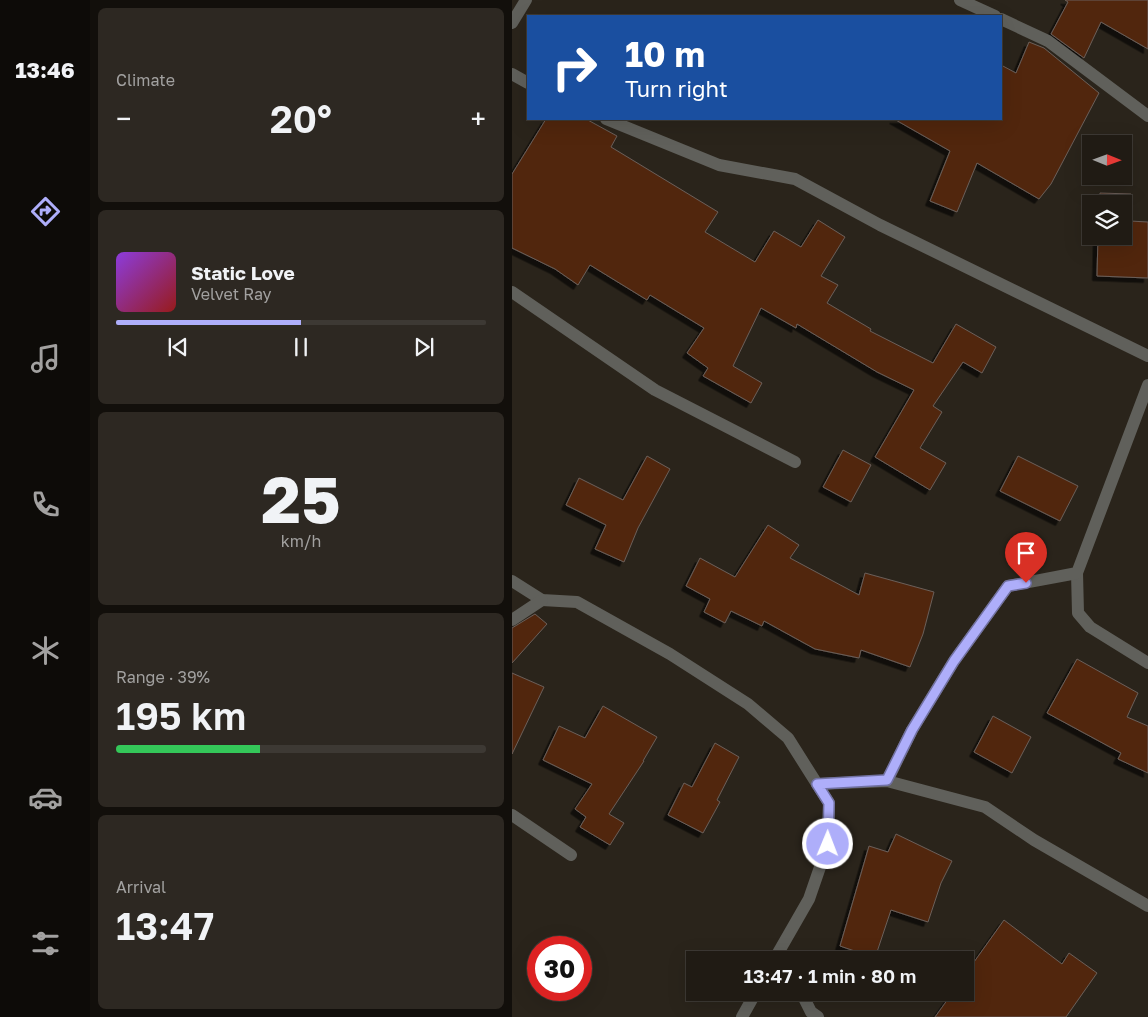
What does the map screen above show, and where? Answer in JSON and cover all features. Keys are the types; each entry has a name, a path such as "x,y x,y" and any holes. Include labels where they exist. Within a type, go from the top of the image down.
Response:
{"street":[{"path":"512,23 526,0"},
{"path":"960,0 992,15"},
{"path":"1002,19 1048,41 1148,116"},
{"path":"512,74 527,82"},
{"path":"608,120 719,165 794,179 880,225 1148,356"},
{"path":"512,292 655,390 795,462"},
{"path":"1148,385 1077,573 1078,613 1090,626 1148,663"},
{"path":"887,780 912,730 949,668 1008,586 1077,573"},
{"path":"512,581 542,600 577,602 670,654 748,704 788,738 829,803 828,844 809,899 783,951"},
{"path":"512,620 542,600"},
{"path":"817,784 887,780 985,807 1034,840 1148,906"},
{"path":"512,815 572,855"},
{"path":"742,1017 751,1001"},
{"path":"806,1001 811,1012 818,1017"}],"building":[{"path":"1065,0 1148,0 1148,49 1101,22 1084,58 1051,34 1068,2"},
{"path":"1029,42 1044,48 1099,93 1051,184 1039,199 977,163 957,212 930,201 950,151 896,120 1002,120 1002,66 1016,73"},
{"path":"545,120 588,120 617,136 611,147 718,212 705,232 755,262 774,231 801,247 818,220 845,237 821,276 838,285 827,303 871,329 870,331 933,363 956,324 996,347 982,373 963,362 933,406 942,412 920,448 946,463 930,490 875,457 914,390 877,372 797,324 796,328 761,308 733,366 762,383 751,403 703,376 708,368 687,353 704,328 650,295 647,300 590,265 578,285 555,269 512,248 512,174"},
{"path":"1100,193 1131,194 1131,195 1100,195"},
{"path":"1132,221 1148,222 1148,278 1097,276 1098,245 1132,245"},
{"path":"843,450 871,465 851,502 823,487"},
{"path":"647,456 670,469 638,528 624,562 595,549 606,525 566,505 579,478 623,500"},
{"path":"1018,456 1078,486 1060,521 1000,491"},
{"path":"768,525 799,545 790,558 859,595 865,573 934,592 923,634 910,667 861,650 859,658 815,649 764,621 762,626 731,611 725,623 704,612 710,599 686,586 700,558 735,577"},
{"path":"535,614 547,624 512,663 512,628"},
{"path":"1077,659 1138,693 1127,717 1148,726 1148,773 1118,759 1121,753 1047,713"},
{"path":"512,673 544,687 512,754"},
{"path":"603,706 657,737 644,761 609,814 624,823 610,845 580,827 586,817 575,809 592,784 543,760 559,726 585,738"},
{"path":"993,716 1031,737 1012,773 974,752"},
{"path":"715,743 739,757 717,800 720,802 703,833 668,815 684,783 692,787"},
{"path":"896,834 952,861 941,883 928,922 891,910 877,951 855,951 840,946 869,846 888,852"},
{"path":"1004,920 1062,964 1069,953 1097,973 1066,1017 935,1017 947,1001 974,1001 974,962"}],"route":[{"path":"828,844 829,803 817,784 887,780 912,730 954,661 1008,586 1026,583"}]}
